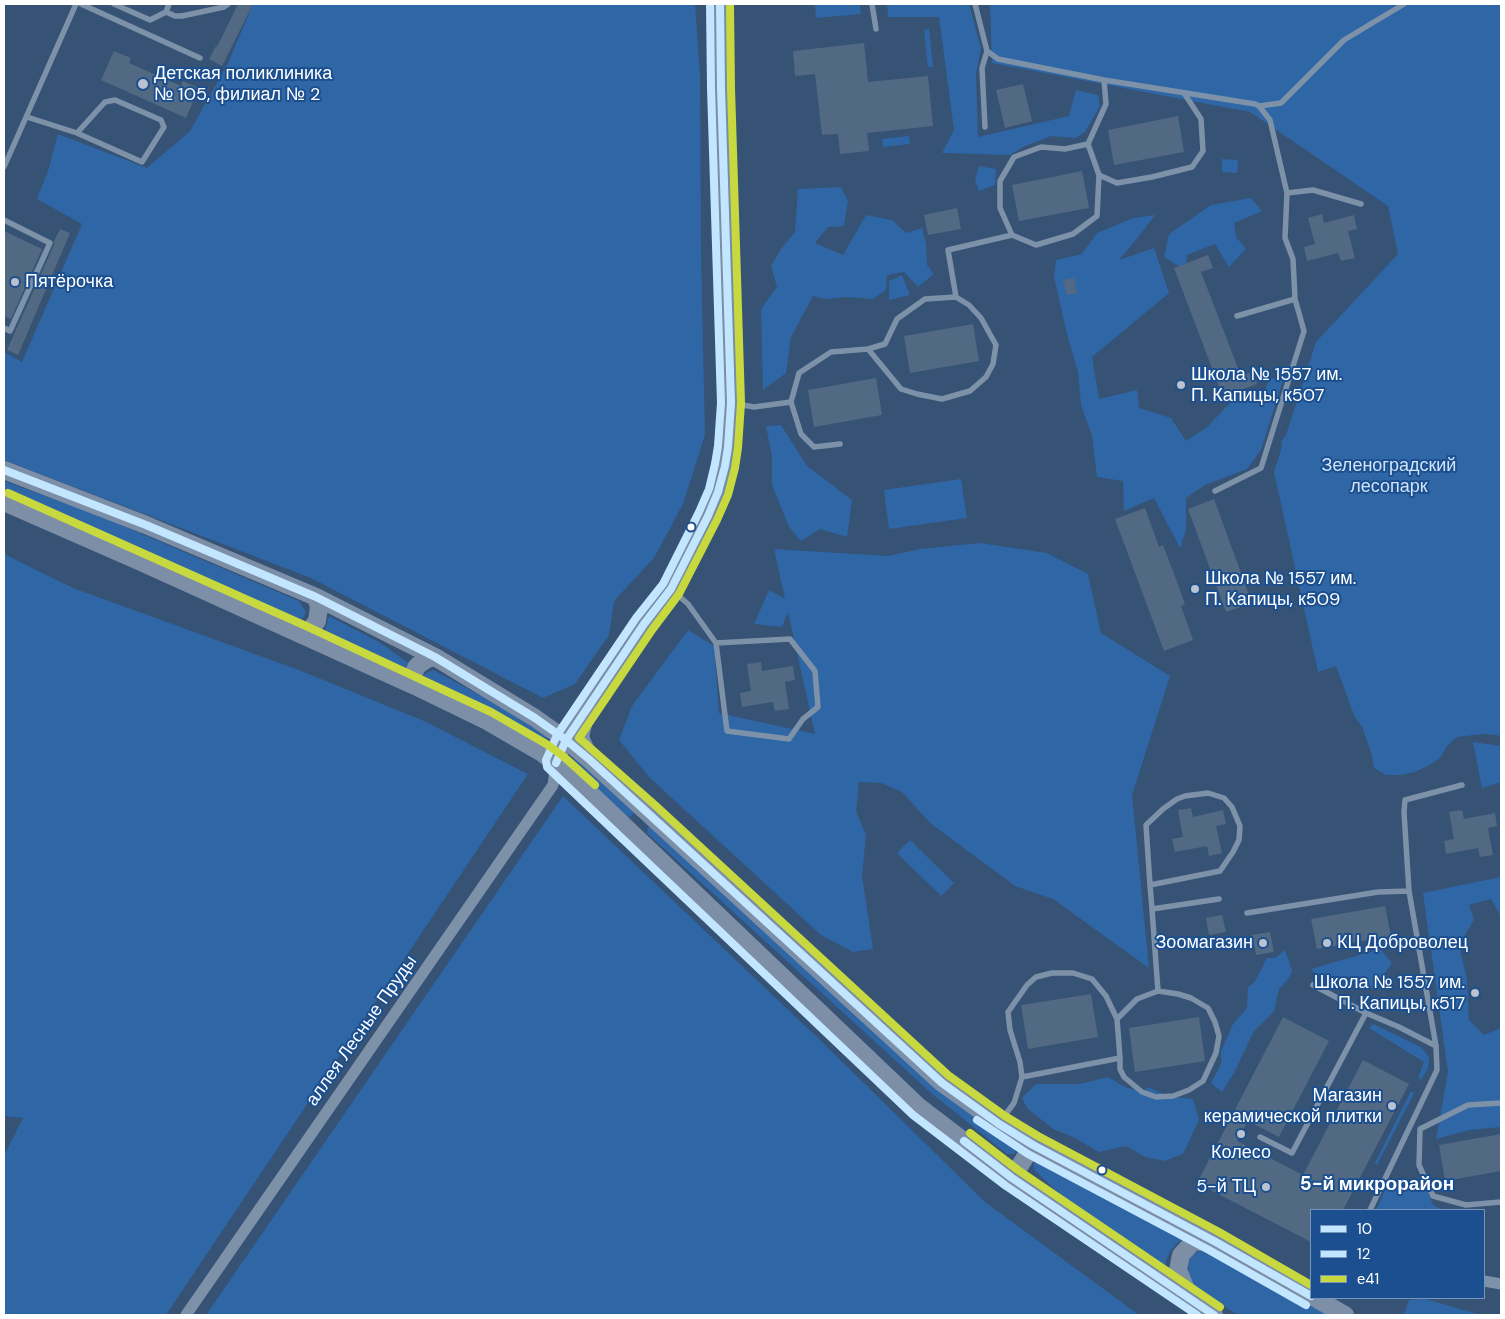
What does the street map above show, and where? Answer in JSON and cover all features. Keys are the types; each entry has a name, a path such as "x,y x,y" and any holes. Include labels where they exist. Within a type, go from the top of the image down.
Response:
{"main road":[{"path":"4,470 146,525 316,598 435,657 541,722 590,760 649,813 942,1083 999,1124 1033,1145 1214,1241 1310,1295"},
{"path":"4,502 414,686 487,721 542,753 556,763 631,832 919,1107 1012,1178 1214,1315"},
{"path":"302,635 317,621 319,607 316,598"},
{"path":"414,686 413,675 417,666 427,659 435,657"},
{"path":"586,712 580,737 590,760"},
{"path":"631,832 649,813"},
{"path":"1012,1178 1033,1145"},
{"path":"1190,1300 1178,1270 1181,1255 1193,1242 1214,1241"},
{"path":"1318,1299 1345,1315"}],"street":[{"path":"556,763 566,740 644,624 671,589 718,492 728,447 731,403 720,4"},
{"path":"541,722 564,725 586,712"},
{"name":"аллея Лесные Пруды","path":"186,1315 553,785 556,763"},
{"path":"1485,1281 1500,1282"}],"lane":[{"path":"4,167 76,4"},
{"path":"81,4 200,58"},
{"path":"114,4 150,20 166,12 169,4"},
{"path":"166,12 175,16 182,16 224,7 228,4"},
{"path":"872,4 876,29"},
{"path":"975,4 987,51 982,68 985,127"},
{"path":"987,51 998,59 1104,80 1259,106 1281,103 1344,40 1404,4"},
{"path":"956,297 948,250 1012,235 1036,245 1074,234 1097,216 1099,175 1088,144 1106,104 1104,80"},
{"path":"1099,175 1117,183 1192,167 1203,151 1201,120 1184,94"},
{"path":"27,117 78,133 142,162 164,127 161,120 116,100 105,102 78,133"},
{"path":"1215,491 1261,468 1304,331 1295,299 1293,259 1285,238 1287,193 1270,120 1259,106"},
{"path":"1012,235 1000,208 1000,180 1014,157 1041,147 1065,149 1088,144"},
{"path":"1287,193 1313,190 1361,204"},
{"path":"4,220 50,243 10,331 4,328"},
{"path":"840,444 814,447 801,434 791,402 799,374 830,352 868,350 885,344 897,319 925,299 956,297 968,305 981,318 996,345 993,364 986,377 970,391 942,399 901,389 868,350"},
{"path":"1237,316 1295,299"},
{"path":"731,403 754,407 791,402"},
{"path":"671,589 688,604 716,643 727,731 789,739 803,719 818,707 815,671 790,639 716,643"},
{"path":"1370,1209 1437,1070 1436,1046 1409,891 1404,812 1405,800 1462,785"},
{"path":"1150,884 1220,871 1239,840 1240,826 1232,807 1224,798 1208,793 1185,796 1163,809 1146,825 1150,894 1158,990"},
{"path":"1247,913 1378,892 1409,891"},
{"path":"1152,909 1220,899"},
{"path":"999,1124 1014,1102 1022,1076 1020,1062 1010,1030 1008,1012 1027,985 1036,977 1052,973 1073,973 1092,979 1106,996 1117,1019 1120,1069 1124,1077 1142,1092 1156,1097 1173,1096 1204,1082 1216,1053 1219,1036 1216,1022 1208,1008 1191,998 1158,990 1137,999 1117,1019"},
{"path":"1313,985 1366,1013 1436,1046"},
{"path":"1260,1137 1292,1153 1366,1013"},
{"path":"1022,1076 1120,1058"},
{"path":"1501,1103 1468,1105 1420,1129 1419,1166 1433,1196 1466,1205 1501,1202"}],"green space":[{"path":"253,4 695,4 700,75 705,435 683,504 654,558 614,601 609,635 575,684 543,698 311,578 4,460 4,352 22,362 82,224 37,199 48,171 58,134 147,168 190,131 228,63"},
{"path":"815,4 860,4 861,14 816,18"},
{"path":"887,4 969,4 981,48 976,74 978,137 1069,116 1076,90 1098,95 1100,106 1085,132 1075,138 1051,136 1023,147 1010,155 942,153 954,130 939,17 888,17"},
{"name":"Зеленоградский лесопарк","path":"990,4 1501,4 1501,738 1497,735 1484,734 1457,737 1447,746 1440,758 1415,772 1401,775 1386,775 1374,768 1372,755 1362,727 1354,715 1336,666 1318,672 1274,472 1282,440 1286,435 1316,342 1398,254 1388,206 1250,112 992,63"},
{"path":"929,29 933,67 928,67 924,30"},
{"path":"909,136 910,144 883,147 882,139"},
{"path":"1222,159 1238,160 1237,173 1222,172"},
{"path":"979,166 996,169 995,185 979,191 975,179"},
{"path":"841,187 848,201 844,226 828,227 815,243 843,255 866,215 892,220 906,233 922,228 926,244 927,265 934,274 918,287 904,272 887,275 886,290 873,299 846,297 825,299 813,296 791,337 786,373 763,390 761,309 777,287 771,266 781,249 795,232 798,189"},
{"path":"1251,198 1262,211 1234,223 1236,237 1246,249 1229,267 1215,244 1187,255 1186,271 1164,257 1169,234 1211,205"},
{"path":"1155,215 1119,260 1154,248 1169,293 1092,357 1099,399 1137,390 1139,408 1171,418 1186,441 1207,427 1234,399 1262,397 1270,378 1283,380 1261,450 1247,469 1205,485 1186,498 1186,530 1180,548 1154,498 1124,511 1123,481 1097,477 1092,435 1081,406 1078,372 1054,277 1056,260 1082,254 1097,233 1133,218"},
{"path":"902,275 910,295 889,300 889,281"},
{"path":"781,425 807,466 852,500 847,537 820,529 801,541 789,527 772,485 772,457 766,426"},
{"path":"961,479 967,518 889,529 884,490"},
{"path":"4,481 95,514 299,601 306,612 302,620 291,621 4,492"},
{"path":"980,543 1047,553 1088,574 1101,633 1170,676 1132,795 1149,968 1053,899 1015,886 930,823 902,792 881,783 859,782 856,811 866,835 862,876 873,949 853,952 821,935 649,777 619,740 632,706 688,630 714,646 719,713 815,734 788,612 782,627 754,624 769,590 785,599 774,549 888,556 920,549"},
{"path":"4,554 73,588 299,670 424,721 528,774 166,1315 4,1315 4,1156 23,1118 4,1116"},
{"path":"329,616 379,642 409,663 403,675 322,638"},
{"path":"433,670 493,702 546,736 548,741 546,745 540,746 425,685 422,678 426,673"},
{"path":"1473,742 1501,746 1501,782 1482,788"},
{"path":"572,759 576,760 635,812 629,818 571,768 569,761"},
{"path":"563,796 819,1039 985,1202 1139,1315 206,1315"},
{"path":"648,827 652,827 935,1086 1015,1148 1015,1154 1007,1154 930,1092 647,833"},
{"path":"910,840 954,883 941,896 897,853"},
{"path":"1501,877 1501,946 1500,915 1491,899 1469,905 1474,920 1459,945 1467,980 1469,1020 1484,1035 1501,1028 1501,1127 1469,1130 1436,1139 1448,1072 1423,893"},
{"path":"1380,949 1392,963 1374,989 1346,976 1332,990 1311,969"},
{"path":"1285,950 1292,971 1289,978 1279,989 1274,1011 1254,1031 1234,1073 1222,1092 1211,1083 1221,1064 1221,1051 1233,1024 1247,1008 1248,987 1254,983 1267,958 1275,958"},
{"path":"1373,1024 1421,1047 1429,1057 1428,1068 1421,1080 1418,1078 1424,1062 1369,1028"},
{"path":"1108,1077 1125,1087 1142,1092 1148,1087 1168,1096 1193,1099 1199,1120 1183,1154 1165,1161 1145,1157 1126,1146 1099,1152 1073,1137 1053,1129 1027,1108 1022,1098 1036,1084 1080,1084"},
{"path":"1411,1091 1414,1093 1377,1165 1375,1163"},
{"path":"1043,1159 1189,1236 1178,1242 1171,1250 1166,1261 1166,1272 1070,1203 1035,1171 1033,1165 1035,1161"},
{"path":"1390,1180 1420,1191 1427,1190 1433,1205 1441,1209 1376,1209"},
{"path":"1216,1248 1299,1299 1329,1315 1238,1315 1194,1287 1188,1275 1189,1261 1194,1254 1203,1249"},
{"path":"1426,1299 1481,1315 1404,1315 1409,1300"}],"building":[{"path":"238,4 253,4 222,66 209,59"},
{"path":"864,43 868,82 928,76 933,126 867,133 869,151 840,154 838,134 822,135 815,74 795,76 793,51"},
{"name":"Детская поликлиника № 105, филиал № 2","path":"114,51 131,58 129,63 181,86 183,81 199,88 186,118 101,80"},
{"path":"1023,84 1032,121 1005,128 996,90"},
{"path":"1178,116 1184,152 1114,165 1108,130"},
{"path":"1082,171 1089,208 1019,221 1012,185"},
{"path":"957,208 961,229 928,235 924,215"},
{"path":"1322,214 1324,223 1354,215 1357,229 1348,231 1355,258 1341,261 1338,253 1307,261 1304,247 1315,244 1308,218"},
{"path":"60,229 70,233 18,355 7,350"},
{"name":"Пятёрочка","path":"4,231 42,249 11,319 4,316"},
{"path":"1208,255 1213,268 1201,272 1241,376 1252,372 1257,384 1223,397 1174,268"},
{"path":"1074,278 1077,293 1067,295 1063,280"},
{"path":"973,324 979,361 910,373 904,336"},
{"path":"876,378 882,415 814,427 808,390"},
{"path":"1214,499 1252,603 1226,612 1188,509"},
{"path":"1145,508 1159,547 1163,545 1176,579 1185,604 1181,606 1193,640 1164,651 1115,519"},
{"path":"761,662 762,671 793,666 795,680 785,682 789,709 775,711 773,702 742,707 740,693 751,691 747,664"},
{"path":"1191,808 1193,817 1223,810 1226,824 1216,826 1222,853 1209,856 1207,846 1175,852 1172,839 1183,837 1178,810"},
{"path":"1462,810 1464,819 1495,813 1497,826 1488,828 1493,855 1480,857 1478,848 1446,854 1444,841 1454,839 1449,812"},
{"path":"1385,906 1391,936 1317,949 1311,919"},
{"path":"1222,915 1226,932 1209,935 1206,918"},
{"name":"Зоомагазин","path":"1270,932 1274,952 1256,955 1252,935"},
{"path":"1091,994 1098,1037 1028,1049 1021,1005"},
{"path":"1199,1017 1205,1061 1135,1072 1129,1028"},
{"path":"1283,1017 1329,1041 1279,1137 1248,1121 1237,1141 1303,1175 1363,1060 1409,1084 1344,1209 1310,1209 1310,1241 1197,1183"},
{"path":"1501,1134 1501,1171 1445,1181 1439,1145"}],"transit line":[{"name":"12","path":"710,4 721,403 715,464 709,489 663,584 636,618 557,735 546,760 547,767 913,1115 1006,1186 1197,1315"},
{"name":"10","path":"556,763 566,740 644,624 671,589 708,516 718,492 725,466 731,403 720,4"},
{"name":"е41","path":"730,4 741,403 735,468 728,495 717,520 679,594 652,630 579,738 656,806 948,1075 1005,1116 1038,1136 1219,1232 1310,1284"},
{"name":"10","path":"4,470 146,525 316,597 435,657 535,718 590,760 942,1083 999,1124 1033,1145 1214,1241 1310,1295"},
{"name":"е41","path":"8,493 306,626 491,712 548,745 595,785"},
{"name":"12","path":"977,1120 1028,1154 1209,1250 1306,1305"},
{"name":"е41","path":"970,1133 1018,1170 1220,1307"},
{"name":"10","path":"964,1141 1012,1178 1214,1315"}],"place":[{"name":"Детская поликлиника № 105, филиал № 2","path":"143,84"},
{"name":"Пятёрочка","path":"15,282"},
{"name":"Школа № 1557 им. П. Капицы, к507","path":"1181,385"},
{"name":"Школа № 1557 им. П. Капицы, к509","path":"1195,589"},
{"name":"Зоомагазин","path":"1263,943"},
{"name":"КЦ Доброволец","path":"1327,943"},
{"name":"Школа № 1557 им. П. Капицы, к517","path":"1475,993"},
{"name":"Магазин керамической плитки","path":"1392,1106"},
{"name":"Колесо","path":"1241,1134"},
{"name":"5-й ТЦ","path":"1266,1187"}],"district":[{"name":"5-й микрорайон","path":"1377,1185"}]}
